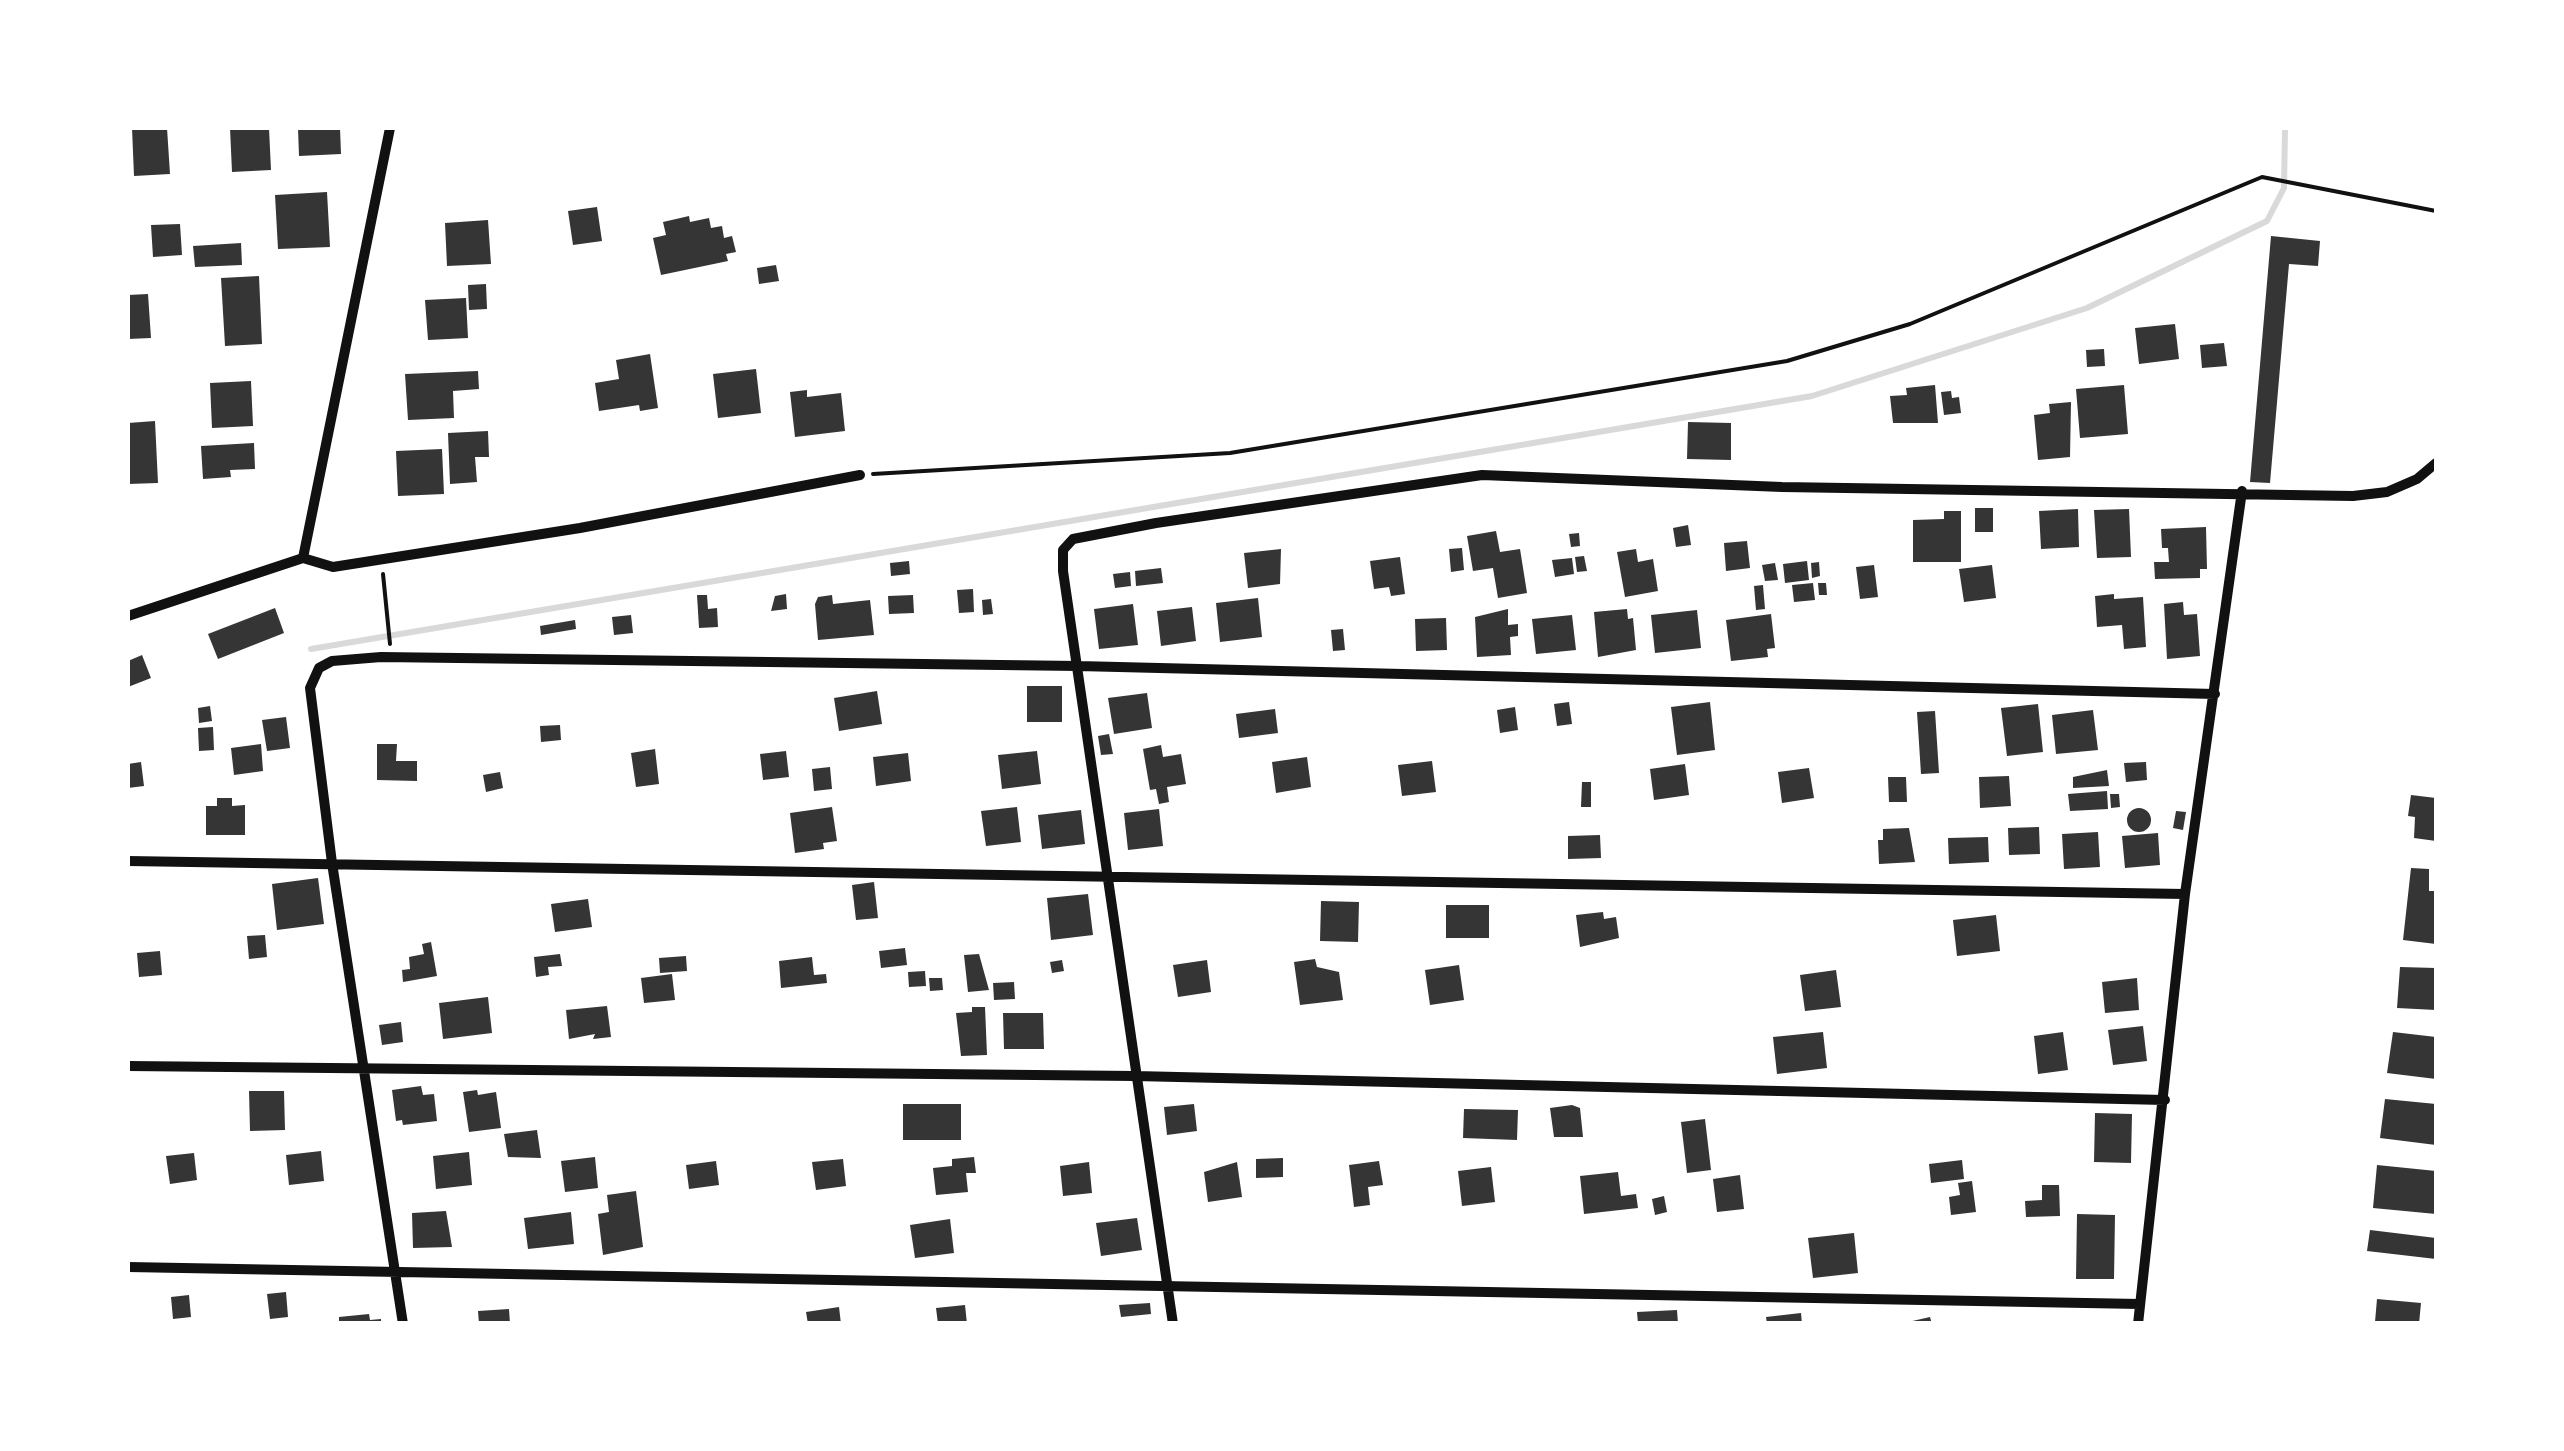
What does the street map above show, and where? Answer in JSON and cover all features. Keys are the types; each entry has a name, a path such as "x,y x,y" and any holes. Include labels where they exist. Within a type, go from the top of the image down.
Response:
{"street":[{"path":"303,558 390,128"},
{"path":"1173,1324 1104,873 1062,550 1086,535 1156,522 1482,475 1782,487 2242,491 2353,496 2387,492 2416,479 2436,463"},
{"path":"128,616 303,558 332,567 860,475"},
{"path":"2138,1324 2185,894 2242,491"},
{"path":"403,1324 332,863 310,688 319,668 332,661 381,657 1078,666 2215,694"},
{"path":"128,860 1104,873 2185,894"},
{"path":"128,1066 1135,1076 2165,1100"},
{"path":"128,1267 2140,1304"}],"path":[{"path":"860,475 1230,454 1787,361 1910,324 2262,177 2436,211"},
{"path":"384,559 388,628"}],"building":[{"path":"132,128 167,128 170,174 134,176"},
{"path":"230,128 269,128 271,170 232,172"},
{"path":"298,128 340,128 341,154 299,156"},
{"path":"327,192 330,247 278,249 275,195"},
{"path":"597,207 602,241 573,245 568,211"},
{"path":"689,216 690,222 709,218 711,228 722,226 724,238 732,236 736,252 726,254 728,261 661,275 653,238 666,235 663,222"},
{"path":"488,220 491,264 447,266 445,223"},
{"path":"180,224 182,255 153,257 151,225"},
{"path":"2271,236 2320,241 2318,266 2289,264 2270,483 2250,482"},
{"path":"241,243 242,265 195,267 193,246"},
{"path":"776,265 779,281 759,284 757,268"},
{"path":"259,276 262,344 225,346 221,278"},
{"path":"486,284 487,309 469,310 468,285"},
{"path":"148,294 151,338 128,339 128,295"},
{"path":"466,298 468,338 428,340 425,300"},
{"path":"2175,324 2179,359 2139,364 2135,328"},
{"path":"2224,343 2227,366 2202,368 2200,345"},
{"path":"2104,349 2105,366 2087,367 2086,350"},
{"path":"650,354 658,408 640,411 639,405 599,411 595,383 619,379 616,360"},
{"path":"756,369 761,413 718,418 713,374"},
{"path":"478,371 479,389 453,391 454,418 408,420 405,374"},
{"path":"251,381 253,426 212,428 210,383"},
{"path":"1935,385 1938,423 1893,423 1890,396 1907,395 1906,388"},
{"path":"2124,385 2128,434 2080,438 2076,389"},
{"path":"807,390 807,397 841,393 845,431 795,437 790,392"},
{"path":"1951,391 1952,398 1959,397 1961,413 1944,415 1941,392"},
{"path":"2071,402 2070,457 2038,460 2034,415 2050,413 2049,404"},
{"path":"155,421 158,483 128,484 128,423"},
{"path":"1688,422 1731,423 1731,460 1687,459"},
{"path":"488,431 489,457 475,457 477,482 450,484 448,433"},
{"path":"254,443 255,469 230,470 231,477 203,479 201,446"},
{"path":"442,449 444,494 398,496 396,451"},
{"path":"1975,508 1993,508 1993,532 1975,532"},
{"path":"2078,509 2079,547 2041,549 2039,511"},
{"path":"2129,509 2131,557 2097,558 2094,510"},
{"path":"1944,511 1961,511 1961,562 1913,562 1913,520 1944,519"},
{"path":"1688,525 1691,545 1676,547 1673,528"},
{"path":"2206,527 2207,569 2200,569 2200,578 2155,579 2154,562 2169,562 2168,548 2162,548 2161,529"},
{"path":"1496,531 1500,552 1520,549 1527,593 1498,598 1493,568 1473,571 1467,536"},
{"path":"1579,533 1580,546 1571,547 1569,534"},
{"path":"1747,541 1750,568 1726,571 1724,543"},
{"path":"1462,548 1464,570 1451,572 1449,549"},
{"path":"1281,549 1280,584 1248,588 1244,553"},
{"path":"1636,549 1638,562 1653,559 1658,591 1625,597 1617,552"},
{"path":"1584,556 1587,571 1577,572 1575,557"},
{"path":"1400,557 1405,594 1391,596 1389,587 1374,589 1370,561"},
{"path":"1572,558 1574,574 1555,577 1552,560"},
{"path":"909,561 910,574 891,576 890,563"},
{"path":"1807,561 1809,580 1785,583 1783,564"},
{"path":"1819,562 1820,576 1812,578 1811,563"},
{"path":"1775,563 1778,580 1765,581 1762,565"},
{"path":"1874,565 1878,597 1860,599 1856,567"},
{"path":"1992,565 1996,598 1964,602 1959,569"},
{"path":"1161,568 1163,583 1136,586 1135,571"},
{"path":"1130,572 1131,586 1115,588 1113,574"},
{"path":"1813,583 1815,600 1794,602 1792,585"},
{"path":"1818,583 1826,583 1827,595 1819,595"},
{"path":"1763,585 1765,609 1756,610 1754,586"},
{"path":"973,589 974,612 959,613 957,590"},
{"path":"786,594 787,609 771,611 775,596"},
{"path":"2114,594 2114,599 2143,597 2146,647 2124,649 2122,625 2097,627 2095,596"},
{"path":"697,595 707,595 708,609 717,608 718,627 699,628"},
{"path":"832,595 833,604 870,600 874,635 818,640 815,604 818,597"},
{"path":"913,595 914,613 889,614 888,596"},
{"path":"1258,598 1262,637 1220,642 1216,603"},
{"path":"991,599 993,614 983,615 982,600"},
{"path":"2183,602 2184,615 2197,614 2200,656 2167,659 2164,604"},
{"path":"1133,604 1138,645 1099,649 1094,609"},
{"path":"1192,607 1196,641 1161,646 1157,611"},
{"path":"275,608 284,633 218,659 208,634"},
{"path":"1508,609 1508,625 1518,624 1518,636 1510,637 1511,655 1477,657 1475,617"},
{"path":"1627,609 1628,619 1633,618 1636,650 1598,657 1594,612"},
{"path":"1697,610 1701,648 1655,653 1651,615"},
{"path":"1771,614 1775,648 1767,649 1768,657 1731,661 1726,620"},
{"path":"631,615 633,633 614,635 612,617"},
{"path":"1572,615 1576,650 1536,654 1532,619"},
{"path":"1446,618 1447,650 1416,651 1415,619"},
{"path":"575,620 576,629 541,635 540,626"},
{"path":"1343,629 1345,650 1333,651 1331,630"},
{"path":"142,655 151,678 128,687 128,661"},
{"path":"1027,686 1062,686 1062,722 1027,722"},
{"path":"877,691 882,724 839,731 834,698"},
{"path":"1147,693 1152,728 1114,734 1108,698"},
{"path":"1569,702 1572,724 1557,726 1554,704"},
{"path":"1710,702 1715,750 1677,755 1671,707"},
{"path":"2038,704 2043,752 2007,756 2001,708"},
{"path":"210,706 212,721 199,723 198,708"},
{"path":"1515,707 1518,730 1500,733 1497,710"},
{"path":"1275,709 1278,733 1239,738 1236,714"},
{"path":"2093,710 2098,750 2056,754 2052,715"},
{"path":"1935,711 1939,773 1921,774 1917,712"},
{"path":"286,717 290,748 267,751 262,720"},
{"path":"560,725 561,740 541,742 540,726"},
{"path":"213,727 214,750 199,751 198,728"},
{"path":"1109,734 1113,754 1101,755 1098,736"},
{"path":"261,744 263,771 234,775 231,748"},
{"path":"377,744 397,744 396,761 417,761 417,781 377,780"},
{"path":"1161,745 1163,757 1181,754 1186,784 1167,787 1169,802 1159,804 1156,789 1150,790 1143,749"},
{"path":"655,749 659,784 636,787 631,753"},
{"path":"786,751 789,777 763,780 760,754"},
{"path":"1037,751 1041,784 1002,789 998,755"},
{"path":"908,753 911,781 876,786 873,757"},
{"path":"1307,757 1311,787 1276,793 1272,762"},
{"path":"1432,761 1436,792 1402,796 1398,765"},
{"path":"141,762 144,786 128,788 128,764"},
{"path":"2146,762 2147,780 2126,782 2124,763"},
{"path":"1685,764 1689,795 1654,800 1650,769"},
{"path":"830,767 832,789 814,791 812,769"},
{"path":"1809,768 1814,798 1782,803 1778,772"},
{"path":"2107,770 2109,786 2073,788 2073,777"},
{"path":"500,772 503,788 486,792 483,775"},
{"path":"2009,776 2011,806 1980,808 1979,777"},
{"path":"1888,777 1906,777 1907,802 1889,802"},
{"path":"1582,782 1591,782 1591,807 1581,807"},
{"path":"2107,791 2108,809 2070,811 2068,794"},
{"path":"2110,794 2119,794 2120,807 2111,808"},
{"path":"2411,795 2436,798 2436,841 2414,838 2415,817 2408,816"},
{"path":"217,798 232,798 232,806 245,805 245,835 206,835 206,806 217,806"},
{"path":"832,807 837,841 823,843 824,849 795,853 790,813"},
{"path":"1017,807 1021,842 986,846 981,811"},
{"path":"2139,808 2151,820 2139,832 2127,820"},
{"path":"1159,809 1163,846 1128,850 1124,813"},
{"path":"1081,810 1085,844 1042,849 1038,815"},
{"path":"2176,811 2186,812 2183,830 2173,828"},
{"path":"2039,827 2040,854 2009,855 2008,828"},
{"path":"1909,828 1915,862 1879,864 1878,840 1883,840 1883,829"},
{"path":"2098,832 2100,867 2064,869 2062,834"},
{"path":"2158,833 2160,865 2125,868 2122,836"},
{"path":"1600,835 1601,858 1568,859 1568,836"},
{"path":"1988,837 1989,862 1949,864 1948,838"},
{"path":"2411,868 2429,869 2429,891 2436,891 2436,944 2403,940"},
{"path":"318,878 324,924 277,930 272,884"},
{"path":"874,882 878,918 856,920 852,885"},
{"path":"1088,894 1093,935 1051,940 1047,898"},
{"path":"588,899 592,927 555,932 551,904"},
{"path":"1321,901 1359,902 1358,942 1320,941"},
{"path":"1446,905 1489,905 1489,938 1446,938"},
{"path":"1603,912 1604,919 1616,917 1619,938 1580,947 1576,915"},
{"path":"1996,915 2000,951 1957,956 1953,920"},
{"path":"265,935 267,957 249,959 247,936"},
{"path":"431,942 437,976 403,982 402,970 410,969 409,957 424,954 422,944"},
{"path":"905,948 907,965 881,968 879,951"},
{"path":"160,951 162,975 139,977 137,953"},
{"path":"560,954 562,966 548,967 549,975 536,977 534,957"},
{"path":"979,954 989,990 968,992 964,955"},
{"path":"686,956 687,971 660,973 659,958"},
{"path":"812,957 814,975 826,974 827,983 781,988 779,961"},
{"path":"1315,959 1317,967 1339,972 1343,1000 1300,1005 1294,962"},
{"path":"1062,960 1064,971 1052,973 1050,962"},
{"path":"1207,960 1211,992 1178,997 1173,965"},
{"path":"1459,965 1464,1000 1430,1005 1425,970"},
{"path":"2400,967 2436,968 2436,1010 2397,1008"},
{"path":"1836,970 1841,1007 1805,1011 1800,975"},
{"path":"925,971 926,986 909,987 908,972"},
{"path":"672,974 675,1000 644,1003 641,978"},
{"path":"929,978 942,978 943,990 930,991"},
{"path":"2137,978 2139,1010 2105,1013 2102,982"},
{"path":"1014,982 1015,999 994,1000 993,983"},
{"path":"488,997 492,1033 443,1039 439,1003"},
{"path":"607,1006 611,1037 593,1039 595,1034 569,1039 566,1010"},
{"path":"972,1007 985,1007 987,1055 961,1056 956,1013 972,1012"},
{"path":"1003,1013 1043,1013 1044,1049 1004,1049"},
{"path":"401,1022 403,1042 382,1045 379,1025"},
{"path":"2143,1026 2147,1061 2113,1065 2108,1030"},
{"path":"1823,1032 1827,1068 1777,1074 1773,1037"},
{"path":"2063,1032 2068,1070 2038,1074 2034,1036"},
{"path":"2393,1032 2436,1037 2436,1079 2387,1073"},
{"path":"421,1086 423,1095 434,1094 437,1121 403,1125 402,1120 396,1121 392,1090"},
{"path":"477,1090 478,1095 496,1092 501,1128 469,1132 463,1092"},
{"path":"249,1091 284,1091 285,1130 250,1131"},
{"path":"2385,1099 2436,1104 2436,1145 2380,1138"},
{"path":"903,1104 961,1104 961,1140 903,1140"},
{"path":"1194,1104 1197,1131 1167,1135 1164,1107"},
{"path":"1550,1108 1580,1108 1583,1137 1554,1137"},
{"path":"1464,1109 1518,1110 1517,1140 1463,1138"},
{"path":"2095,1113 2132,1114 2131,1163 2094,1162"},
{"path":"1705,1119 1711,1170 1687,1173 1681,1122"},
{"path":"537,1130 541,1158 508,1157 504,1134"},
{"path":"321,1151 324,1181 289,1185 286,1155"},
{"path":"469,1152 472,1185 436,1189 433,1156"},
{"path":"194,1153 197,1180 170,1184 166,1156"},
{"path":"595,1157 598,1188 565,1192 561,1161"},
{"path":"974,1157 976,1173 966,1173 968,1192 936,1195 933,1168 952,1166 952,1159"},
{"path":"1283,1158 1283,1177 1256,1178 1256,1159"},
{"path":"843,1159 846,1186 816,1190 812,1162"},
{"path":"1962,1160 1964,1179 1931,1183 1929,1164"},
{"path":"716,1161 719,1185 689,1189 686,1165"},
{"path":"1379,1161 1383,1185 1368,1187 1370,1205 1354,1207 1349,1165"},
{"path":"1089,1162 1092,1193 1063,1196 1060,1166"},
{"path":"1237,1162 1242,1197 1208,1202 1204,1172"},
{"path":"2377,1165 2436,1171 2436,1214 2373,1208"},
{"path":"1491,1167 1495,1202 1462,1206 1458,1171"},
{"path":"1618,1172 1621,1196 1636,1194 1638,1208 1584,1214 1580,1176"},
{"path":"1740,1175 1744,1209 1717,1212 1713,1179"},
{"path":"1972,1181 1976,1212 1951,1215 1949,1197 1960,1195 1958,1183"},
{"path":"2042,1185 2059,1185 2060,1216 2026,1217 2025,1201 2042,1200"},
{"path":"636,1191 643,1247 603,1255 598,1214 609,1212 607,1195"},
{"path":"1664,1196 1667,1212 1655,1215 1652,1199"},
{"path":"446,1211 452,1247 413,1248 412,1213"},
{"path":"571,1212 574,1244 528,1249 524,1218"},
{"path":"2077,1214 2115,1215 2114,1279 2076,1279"},
{"path":"1137,1218 1142,1250 1101,1256 1096,1223"},
{"path":"950,1219 954,1253 915,1258 910,1225"},
{"path":"2370,1230 2436,1238 2436,1259 2367,1251"},
{"path":"1854,1233 1858,1273 1813,1278 1808,1238"},
{"path":"286,1292 288,1317 270,1319 267,1294"},
{"path":"189,1295 191,1317 173,1319 171,1297"},
{"path":"2377,1299 2421,1303 2419,1324 2375,1322"},
{"path":"1150,1303 1151,1314 1121,1317 1119,1305"},
{"path":"965,1305 967,1324 938,1324 936,1308"},
{"path":"839,1307 841,1324 808,1324 806,1312"},
{"path":"509,1309 510,1324 479,1324 478,1311"},
{"path":"1677,1310 1678,1324 1638,1324 1637,1312"},
{"path":"1801,1313 1802,1324 1767,1324 1766,1317"},
{"path":"369,1314 370,1320 381,1319 381,1324 339,1324 339,1317"},
{"path":"1930,1317 1932,1324 1908,1324 1908,1322"}],"waterway":[{"path":"311,649 1812,396 2087,308 2267,221 2284,188 2285,128"}]}
